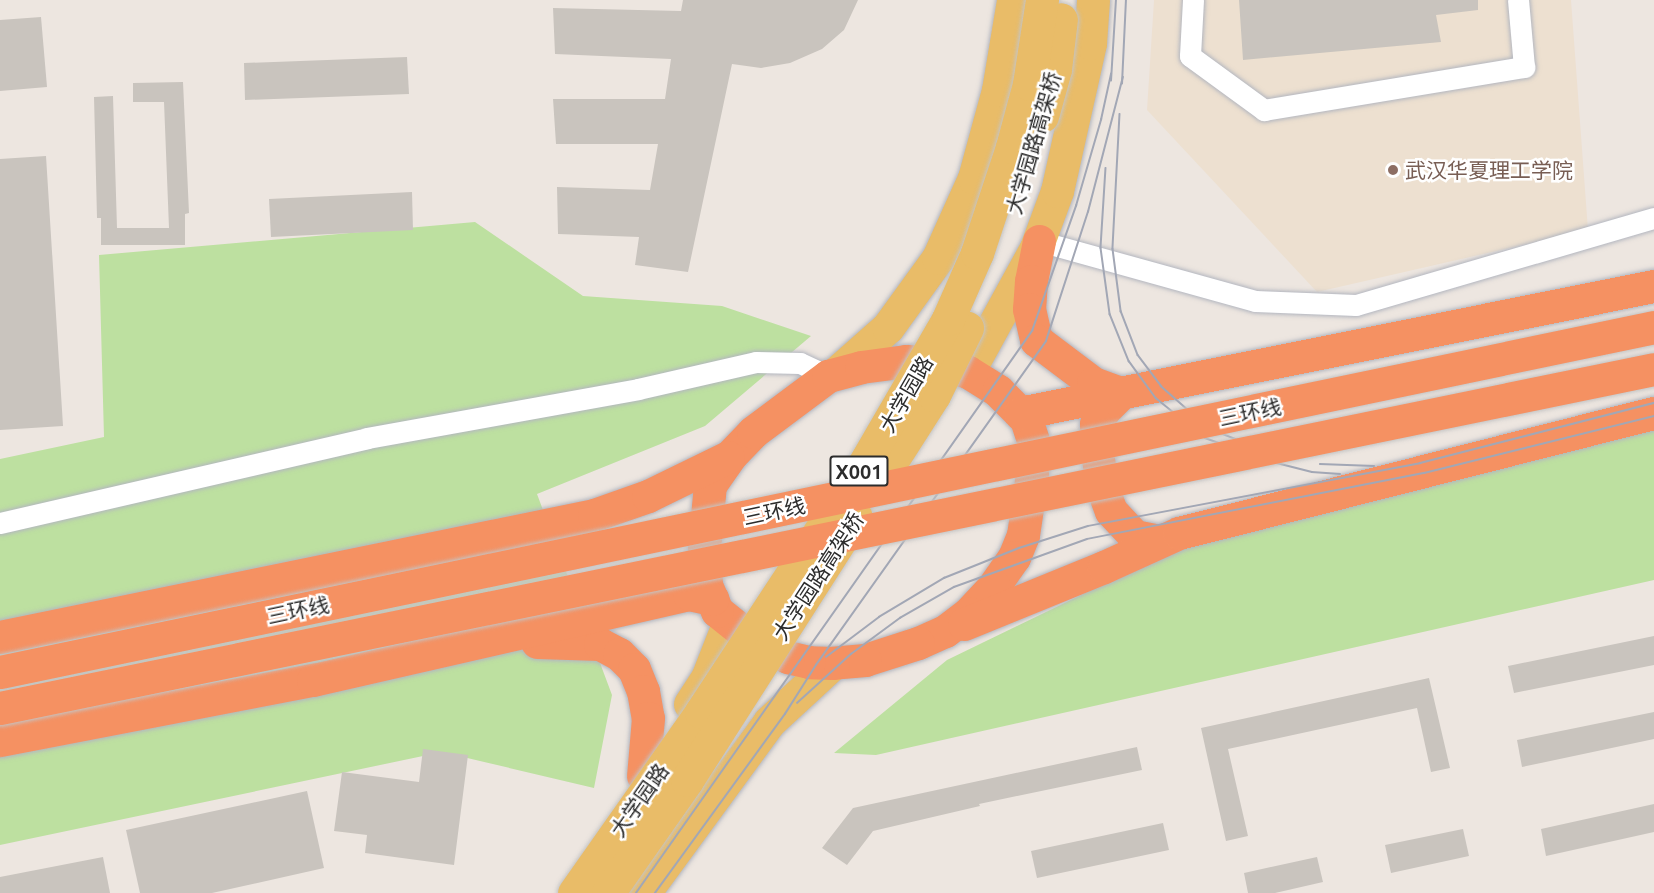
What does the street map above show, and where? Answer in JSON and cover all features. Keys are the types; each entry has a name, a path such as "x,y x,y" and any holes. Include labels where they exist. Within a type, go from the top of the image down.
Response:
{"highway":[{"path":"1039,241 1030,281 1029,309 1036,340 1093,383 1121,393"},
{"path":"1020,413 1654,286"},
{"name":"三环线","path":"0,672 1654,327"},
{"path":"721,611 706,585 704,548 710,485 730,456 753,432 832,375 906,361 935,363 968,372 998,391 1026,419 1033,441 1032,474 1023,535 1014,557 994,586 969,613 945,631"},
{"name":"三环线","path":"0,708 1654,369"},
{"path":"1121,393 1104,410 1096,424 1097,454 1104,492 1111,511 1134,536 1160,541"},
{"path":"0,740 313,680 689,594 721,611 757,643 788,657 809,662 833,663 866,660 1104,567 1179,532 1654,413"},
{"path":"0,637 594,515 648,496 730,456"},
{"path":"478,642 563,641 600,644 619,654 634,669 643,691 648,718 643,776"}],"main road":[{"path":"832,375 888,327 938,258 974,178 998,90 1013,0"},
{"name":"大学园路","path":"574,893 701,712 867,459 948,319 976,253 1012,147 1029,84 1042,0"},
{"name":"大学园路高架桥","path":"608,893 687,780 934,395 983,296 1012,219 1055,69 1063,0"},
{"name":"大学园路","path":"968,372 1039,241 1057,191 1090,43 1093,0"},
{"name":"大学园路","path":"560,893 643,776 707,678 721,611"},
{"path":"644,893 769,723 833,663"}],"street":[{"path":"1192,0 1190,56 1264,110 1524,67 1518,0"},
{"path":"1039,241 1254,301 1356,304 1654,218"},
{"path":"0,523 368,438 638,389 756,362 800,363 832,375"}],"shaded area":[{"name":"武汉华夏理工学院","path":"1154,0 1571,0 1588,230 1317,292 1147,110"}],"green space":[{"path":"475,222 583,296 722,306 811,336 705,426 537,494 612,695 594,788 442,752 0,845 0,459 104,437 99,255"},
{"path":"1654,423 1654,580 876,755 834,753 947,660 1141,566 1169,522"}],"building":[{"path":"683,0 858,0 844,30 822,49 790,63 761,68 732,64 688,272 635,265 639,237 558,234 557,187 650,190 658,144 556,144 553,99 665,99 671,59 555,54 553,8 681,11"},
{"path":"1239,0 1478,0 1478,10 1436,15 1441,42 1243,60"},
{"path":"41,17 47,87 0,91 0,20"},
{"path":"407,57 409,94 245,100 244,63"},
{"path":"183,82 189,213 185,214 185,245 101,245 101,218 97,218 94,97 113,96 117,228 169,228 164,102 133,102 133,83"},
{"path":"46,156 63,426 0,430 0,159"},
{"path":"412,192 413,230 271,237 269,199"},
{"path":"1654,636 1654,665 1514,693 1508,666"},
{"path":"1429,678 1450,768 1431,772 1417,708 1228,749 1248,836 1226,841 1201,728"},
{"path":"1654,712 1654,739 1522,767 1517,740"},
{"path":"1137,747 1142,770 979,804 980,806 873,831 847,865 822,848 853,808"},
{"path":"423,749 468,755 454,865 365,853 367,835 334,831 342,772 419,782"},
{"path":"307,791 324,868 212,893 140,893 126,830"},
{"path":"1654,804 1654,832 1546,856 1541,829"},
{"path":"1163,823 1169,850 1037,878 1031,851"},
{"path":"1463,829 1469,856 1391,873 1385,845"},
{"path":"103,857 110,893 0,893 0,877"},
{"path":"1317,857 1323,882 1275,893 1248,893 1244,873"}],"tram line":[{"path":"1111,81 1116,0"},
{"path":"1122,84 1126,0"},
{"path":"636,893 1032,331 1076,206 1101,120 1111,74"},
{"path":"655,893 785,714 816,665 1046,341 1088,212 1123,77"},
{"path":"1120,114 1113,249 1121,311 1138,355 1161,386 1210,429 1259,448"},
{"path":"1106,168 1101,248 1110,314 1129,361 1156,398 1205,438 1273,462 1312,472 1340,474"},
{"path":"826,657 879,617 944,578 1019,548 1088,526 1420,463 1654,403"},
{"path":"797,703 851,654 900,618 954,587 1087,539 1424,473 1654,416"},
{"path":"1320,464 1374,466"}],"place":[{"name":"武汉华夏理工学院","path":"1393,170"}]}
